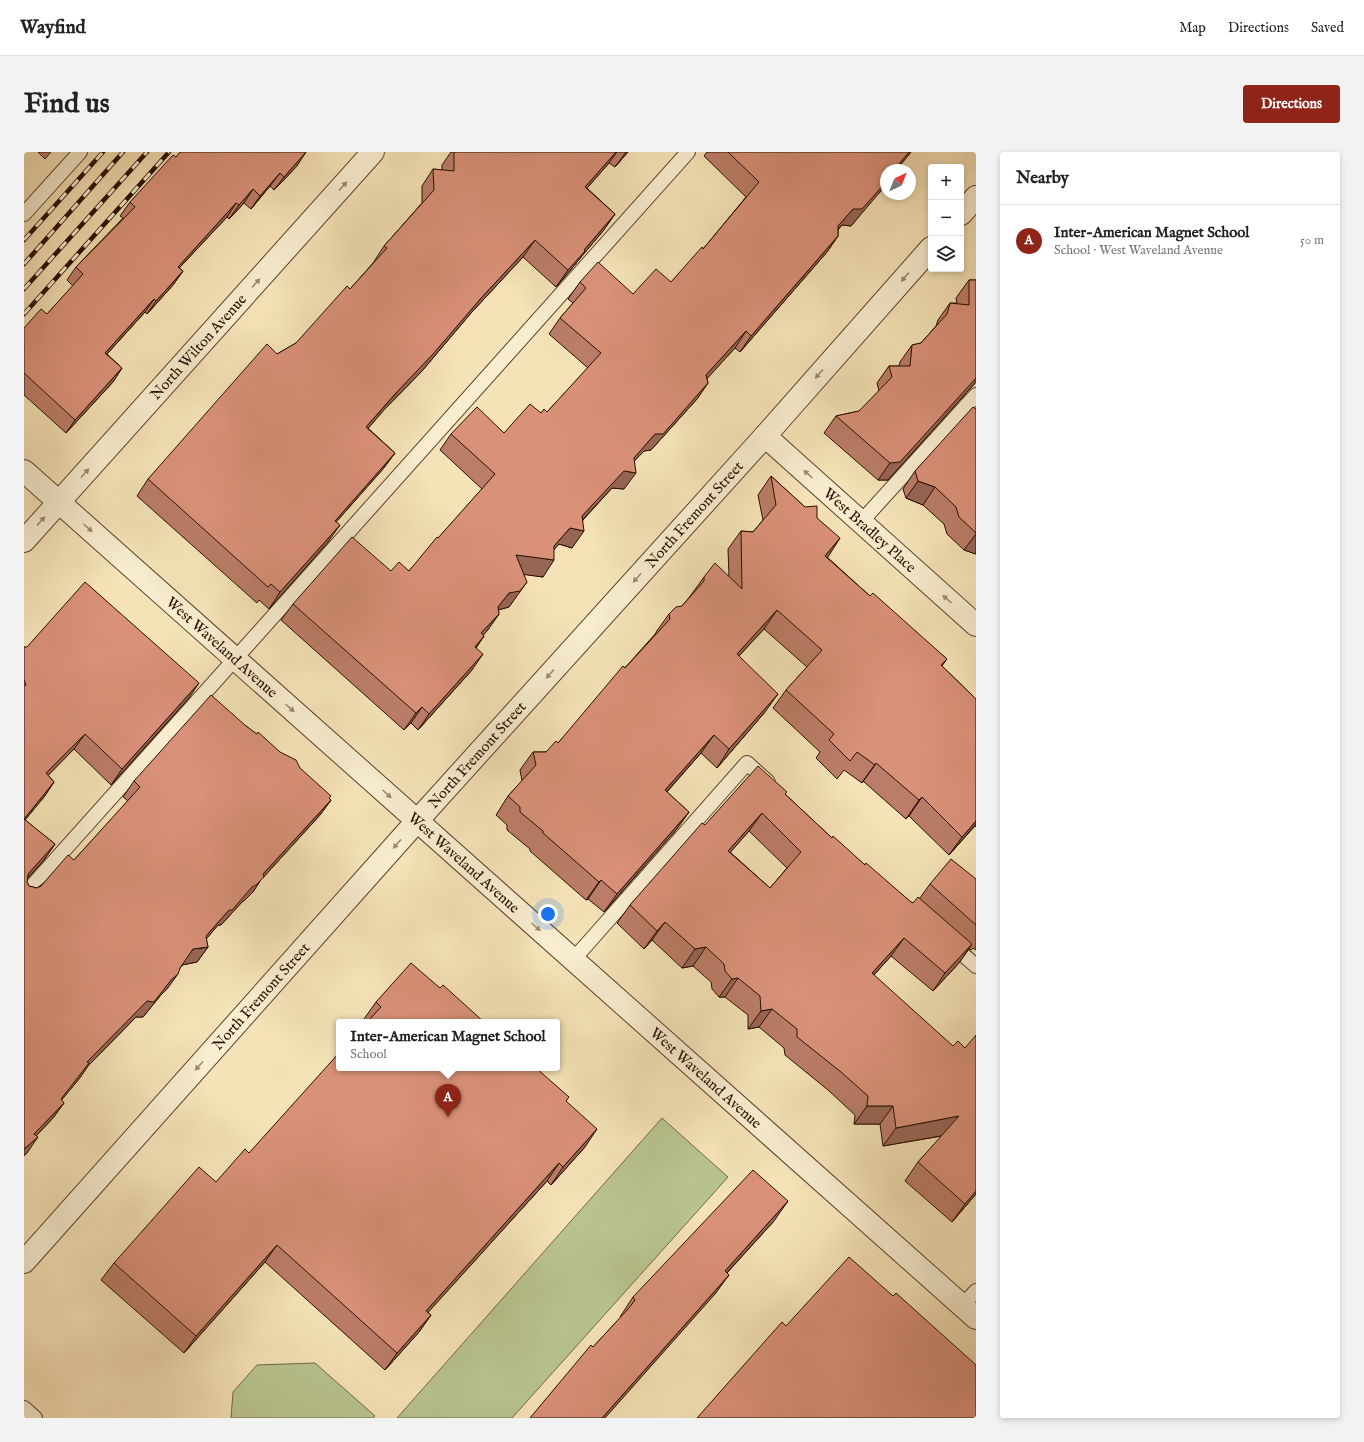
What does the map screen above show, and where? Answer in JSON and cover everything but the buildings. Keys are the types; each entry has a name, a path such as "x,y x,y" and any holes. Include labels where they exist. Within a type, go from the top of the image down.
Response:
{"street":[{"name":"North Wilton Avenue","path":"24,541 373,152"},
{"path":"964,211 976,197"},
{"name":"North Fremont Street","path":"24,1262 417,821 765,436 928,251"},
{"name":"West Bradley Place","path":"765,436 976,625"},
{"name":"West Waveland Avenue","path":"24,471 573,960 971,1305"}],"lane":[{"path":"24,214 80,152"},
{"path":"24,895 688,152"},
{"path":"861,522 976,395"},
{"path":"573,960 747,763 776,789"},
{"path":"941,935 976,966"},
{"path":"24,1408 35,1418"}],"green space":[{"path":"662,1118 728,1177 512,1418 397,1418"},
{"path":"315,1363 375,1416 373,1418 231,1418 233,1392 257,1365"}],"railway":[{"path":"24,240 103,152"},
{"path":"24,264 123,152"},
{"path":"24,289 147,152"},
{"path":"24,314 169,152"}],"place":[{"name":"Inter-American Magnet School","path":"448,1117"}]}
